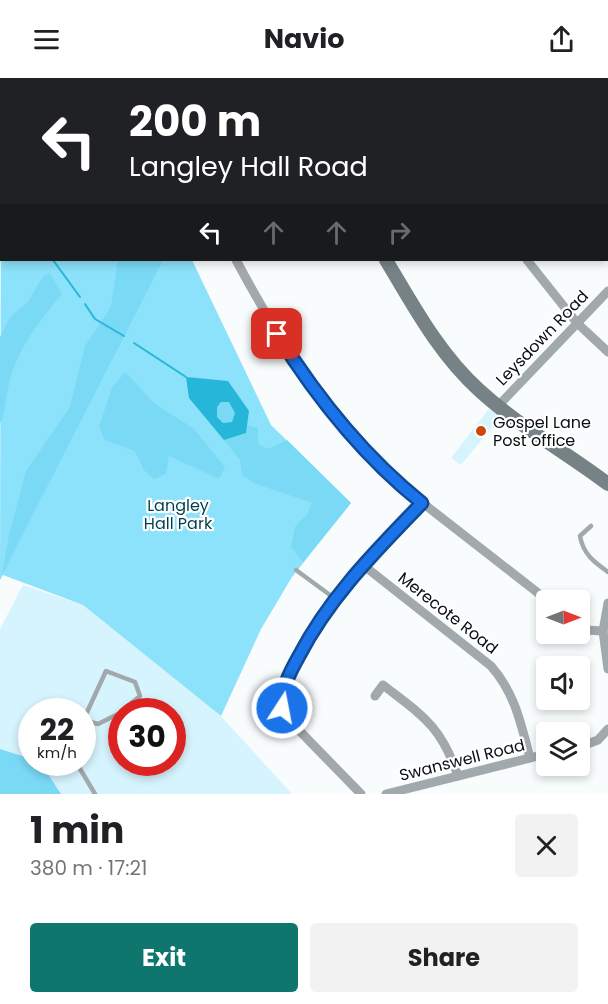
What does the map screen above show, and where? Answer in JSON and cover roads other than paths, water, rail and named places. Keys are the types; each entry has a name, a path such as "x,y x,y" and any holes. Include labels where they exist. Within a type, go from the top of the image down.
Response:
{"street":[{"path":"237,261 277,334 326,406 375,462 422,503 536,591"},
{"path":"387,261 443,351 471,382 498,406 608,484"},
{"path":"528,261 577,323 608,352"},
{"name":"Leysdown Road","path":"498,406 608,291"},
{"path":"361,794 287,718 282,708 284,687 316,624 334,598 422,503"},
{"name":"Merecote Road","path":"363,565 491,666 502,678 515,702 530,758"},
{"path":"608,603 603,631 608,669"},
{"path":"590,630 603,631"},
{"path":"375,696 383,685 432,724 450,752 458,776"},
{"path":"590,743 598,740 608,729"},
{"name":"Swanswell Road","path":"386,794 421,790 458,776 536,756"}],"lane":[{"path":"591,526 579,536 581,546 588,556 608,572"},
{"path":"296,570 334,598"},
{"path":"94,698 106,671 135,682 140,696 138,698"},
{"path":"84,776 95,794"}],"waterway":[{"path":"54,261 80,297"},
{"path":"85,304 95,319 124,336"},
{"path":"134,343 186,377"}],"place":[{"name":"Gospel Lane Post office","path":"481,431"}],"park label":[{"name":"Langley Hall Park","path":"178,514"}]}
